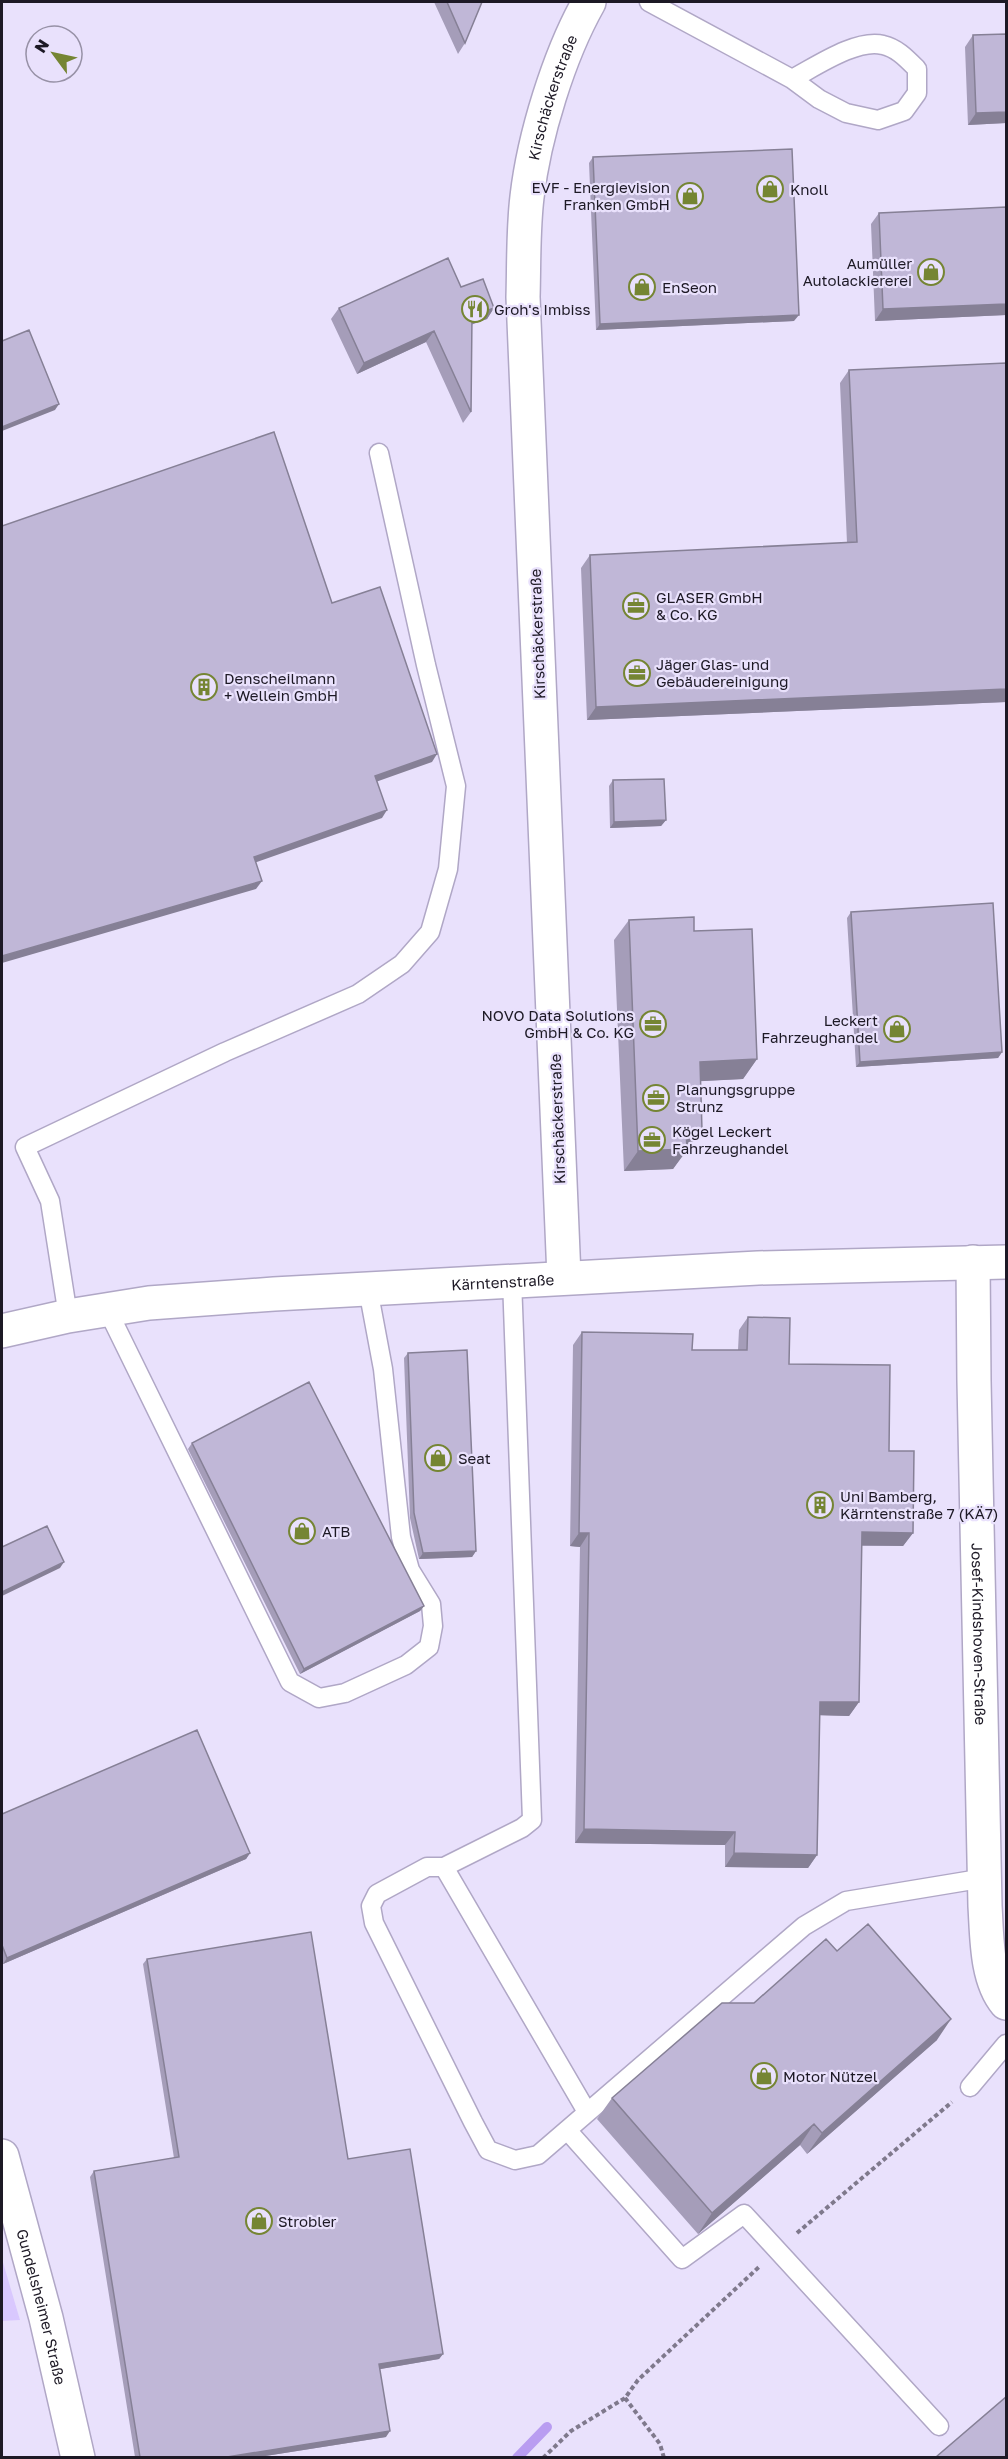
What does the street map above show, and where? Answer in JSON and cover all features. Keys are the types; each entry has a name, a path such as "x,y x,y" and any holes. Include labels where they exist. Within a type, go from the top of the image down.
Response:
{"street":[{"name":"Kirschäckerstraße","path":"564,1277 523,297 527,197 538,144 553,87 577,25 589,2"},
{"name":"Josef-Kindshoven-Straße","path":"974,1262 974,1381 987,1939 996,1985 1006,2003"},
{"name":"Kärntenstraße","path":"2,1331 68,1316 149,1303 564,1277 758,1268 1006,1262"},
{"name":"Gundelsheimer Straße","path":"2,2156 46,2318 78,2457"}],"lane":[{"path":"649,2 792,79 819,99 846,113 878,120 904,111 916,93 917,69 902,53 882,44 858,46 792,79"},
{"path":"68,1316 50,1201 25,1147 225,1052 358,994 402,964 430,932 448,869 456,786 379,453"},
{"path":"512,1280 532,1820 444,1867 427,1867 377,1894 371,1906 374,1923 488,2150 515,2160 538,2155 804,1926 846,1901 985,1878"},
{"path":"107,1309 290,1682 319,1698 345,1693 406,1665 429,1647 434,1626 431,1604 410,1570 401,1537 383,1369 368,1289"},
{"path":"444,1867 586,2112"},
{"path":"970,2086 1006,2044"},
{"path":"567,2130 682,2259 744,2214 939,2426"}],"path":[{"path":"543,2457 571,2431 625,2398 660,2444 664,2457"}],"shaded area":[{"path":"2,2259 20,2320 2,2321"}],"building":[{"path":"447,2 482,2 465,43"},
{"path":"1006,34 1006,112 976,113 973,35"},
{"path":"792,149 799,315 600,324 593,157"},
{"path":"1006,207 1006,304 883,309 879,213"},
{"path":"448,258 461,287 483,279 494,308 472,316 471,412 434,331 364,363 339,308"},
{"path":"29,330 59,404 2,427 2,341"},
{"path":"1006,363 1006,689 596,707 590,555 857,542 849,370"},
{"name":"Denscheilmann + Wellein GmbH","path":"274,432 332,603 380,587 437,754 375,776 387,810 254,857 262,881 2,956 2,526"},
{"path":"664,779 666,820 614,822 613,780"},
{"path":"993,903 1002,1052 860,1062 851,912"},
{"path":"694,917 694,931 752,929 757,1059 700,1062 702,1130 686,1130 687,1149 638,1151 629,920"},
{"path":"748,1317 790,1318 789,1364 890,1365 889,1451 914,1451 913,1533 862,1532 859,1702 820,1702 817,1855 734,1853 735,1832 584,1829 589,1533 579,1533 582,1332 693,1334 692,1350 747,1350"},
{"name":"Seat","path":"467,1350 476,1551 423,1553 414,1513 408,1353"},
{"name":"ATB","path":"309,1382 424,1606 304,1669 192,1443"},
{"path":"47,1526 64,1562 2,1592 2,1547"},
{"path":"197,1730 250,1853 7,1958 2,1945 2,1814"},
{"name":"Motor Nützel","path":"868,1924 951,2019 822,2133 814,2124 712,2213 612,2098 722,2003 754,2003 826,1939 837,1951"},
{"path":"311,1932 348,2159 410,2149 443,2354 379,2364 390,2431 227,2457 140,2457 94,2171 179,2157 147,1959"},
{"path":"1006,2397 1006,2457 936,2457"}],"waterway":[{"path":"517,2458 547,2427"}],"place":[{"name":"Knoll","path":"770,189"},
{"name":"EVF - Energievision Franken GmbH","path":"690,196"},
{"name":"Aumüller Autolackiererei","path":"931,272"},
{"name":"EnSeon","path":"642,287"},
{"name":"Groh's Imbiss","path":"475,309"},
{"name":"GLASER GmbH & Co. KG","path":"636,606"},
{"name":"Jäger Glas- und Gebäudereinigung","path":"637,673"},
{"name":"Denscheilmann + Wellein GmbH","path":"204,687"},
{"name":"NOVO Data Solutions GmbH & Co. KG","path":"653,1024"},
{"name":"Leckert Fahrzeughandel","path":"897,1029"},
{"name":"Planungsgruppe Strunz","path":"656,1098"},
{"name":"Kögel Leckert Fahrzeughandel","path":"652,1140"},
{"name":"Seat","path":"438,1458"},
{"name":"Uni Bamberg, Kärntenstraße 7 (KÄ7)","path":"820,1505"},
{"name":"ATB","path":"302,1531"},
{"name":"Motor Nützel","path":"764,2076"},
{"name":"Strobler","path":"259,2221"}]}
